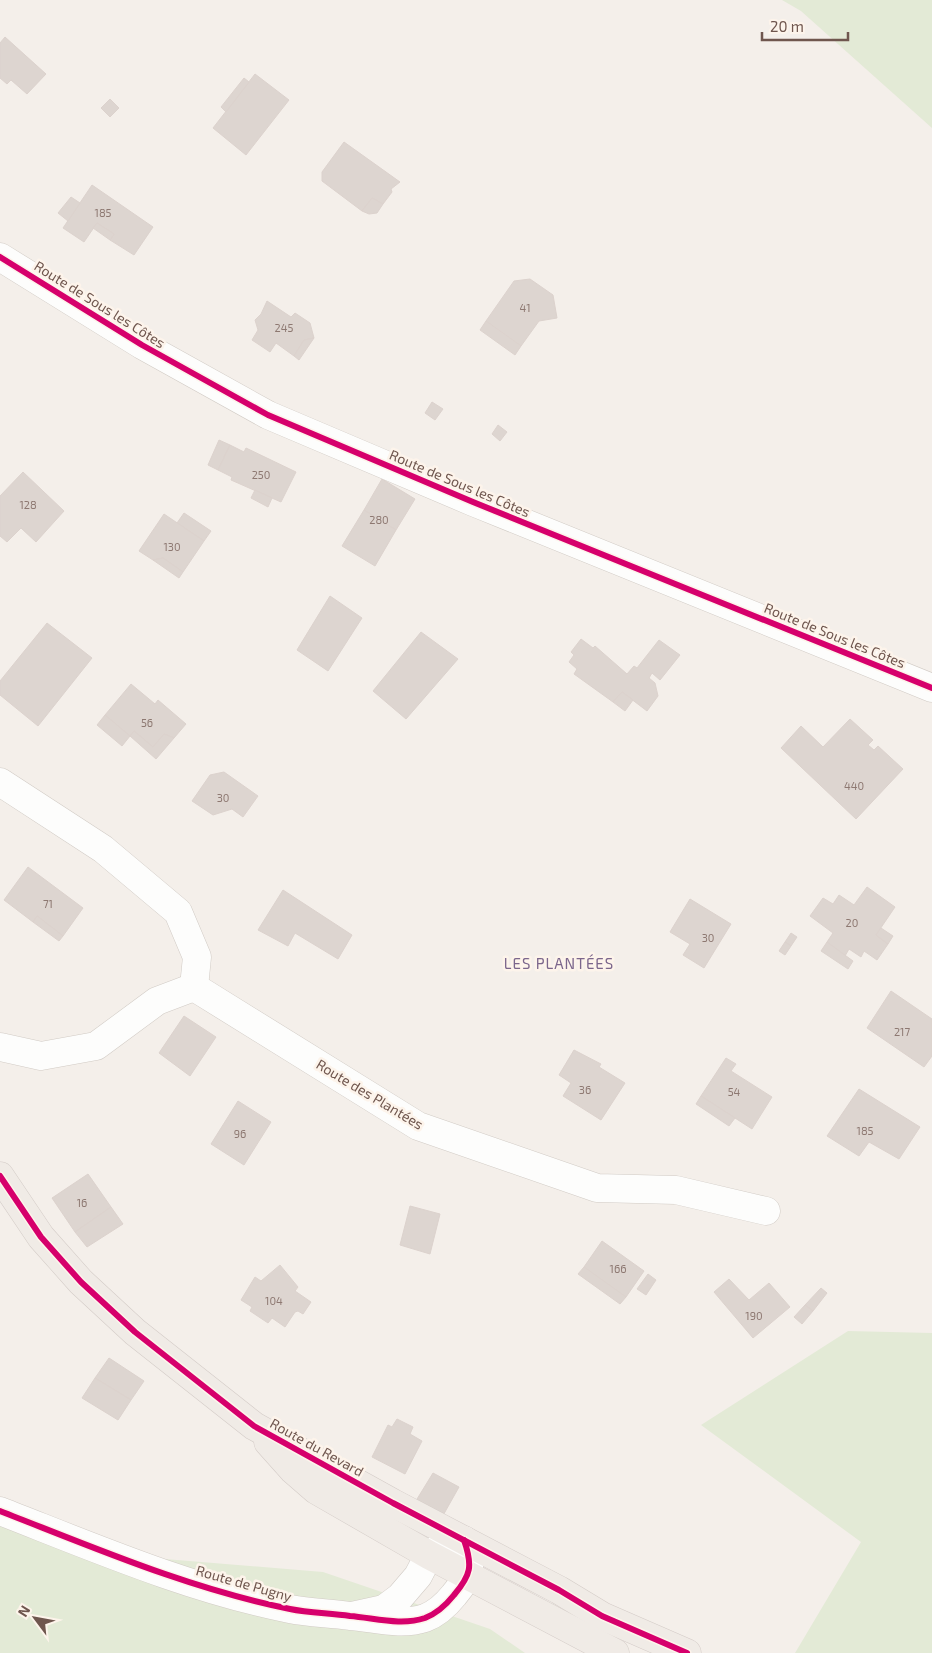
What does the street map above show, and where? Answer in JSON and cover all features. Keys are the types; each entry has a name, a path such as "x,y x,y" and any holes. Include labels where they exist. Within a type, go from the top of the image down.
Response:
{"main road":[{"name":"Route du Revard","path":"0,1176 41,1237 81,1282 135,1332 254,1426 559,1590 602,1616 687,1653"},
{"name":"Route du Revard","path":"254,1426 293,1470 316,1490 429,1555 615,1653"}],"street":[{"name":"Route de Sous les Côtes","path":"0,256 142,345 268,415 473,502 932,688"},
{"path":"0,782 103,849 178,912 197,957 194,987 157,1001 96,1046 41,1056 0,1047"},
{"name":"Route des Plantées","path":"194,987 418,1126 597,1188 676,1190 766,1211"},
{"name":"Route de Pugny","path":"0,1511 133,1563 248,1599 292,1610 397,1622 424,1618 444,1608 469,1575"},
{"path":"429,1555 445,1544 464,1540 470,1558 469,1575"},
{"name":"Route de Pugny","path":"352,1616 384,1609 400,1597 418,1576 429,1555"}],"green space":[{"path":"782,0 932,0 932,128 801,11"},
{"path":"848,1331 932,1333 932,1653 795,1653 861,1542 701,1425"},
{"path":"0,1513 116,1555 323,1572 490,1629 525,1653 0,1653"}],"building":[{"path":"5,37 46,74 27,94 11,80 7,84 0,78 0,43"},
{"path":"255,74 289,100 246,155 213,128"},
{"path":"244,78 249,82 226,112 221,107"},
{"path":"110,99 119,108 110,117 101,108"},
{"path":"344,142 400,182 391,189 392,192 383,204 372,198 362,211 322,181 322,172"},
{"path":"92,185 153,227 134,255 110,240 114,234 97,223 84,242 63,228"},
{"path":"71,197 80,203 68,221 58,213"},
{"path":"372,198 383,204 377,213 369,214 362,211"},
{"path":"97,223 114,234 110,240 93,228"},
{"path":"530,279 553,295 557,318 539,321 521,346 486,321 514,281"},
{"path":"267,301 291,317 295,313 310,323 314,338 304,340 294,356 276,343 270,352 252,340 258,330 255,320 261,314"},
{"path":"486,321 521,346 515,355 480,330"},
{"path":"314,338 299,360 294,356 304,340"},
{"path":"432,402 443,409 435,420 425,413"},
{"path":"498,425 507,432 500,441 492,434"},
{"path":"219,440 230,445 218,470 208,465"},
{"path":"230,445 244,452 246,448 296,472 281,502 231,480 232,477 218,470"},
{"path":"23,472 64,511 36,542 21,528 7,542 0,536 0,496"},
{"path":"382,479 415,499 396,530 364,510"},
{"path":"255,490 272,498 268,507 251,498"},
{"path":"364,510 396,530 375,566 342,546"},
{"path":"184,513 211,531 204,541 177,523"},
{"path":"164,514 204,541 183,572 163,558 153,560 139,551"},
{"path":"163,558 183,572 179,578 153,560"},
{"path":"330,596 362,618 328,671 297,650"},
{"path":"47,623 92,658 38,726 0,695 0,681"},
{"path":"421,632 458,659 406,719 373,691"},
{"path":"581,639 593,648 595,646 627,674 634,666 637,668 659,640 680,655 660,680 652,673 649,678 655,683 658,696 647,711 622,692 613,702 574,674 577,669 569,662 574,655 571,652"},
{"path":"131,684 155,704 158,700 186,724 174,738 164,734 153,747 134,731 130,736 105,715"},
{"path":"622,692 633,700 625,711 613,702"},
{"path":"105,715 130,736 122,746 97,725"},
{"path":"850,719 873,740 868,745 874,750 878,746 903,769 856,819 781,748 801,726 823,747"},
{"path":"134,731 153,747 164,734 174,738 156,759 130,736"},
{"path":"224,772 258,796 243,817 232,809 213,815 192,801 210,775"},
{"path":"28,867 83,908 63,936 37,916 33,922 4,900"},
{"path":"867,887 895,907 876,935 888,944 877,960 864,951 861,957 849,949 845,956 827,942 833,933 810,916 823,898 833,904 839,895 854,905"},
{"path":"283,890 352,935 338,959 295,933 288,946 258,930"},
{"path":"690,899 731,924 704,968 683,955 690,944 670,932"},
{"path":"37,916 63,936 59,941 33,922"},
{"path":"881,928 893,936 888,944 876,935"},
{"path":"791,933 797,937 791,946 785,942"},
{"path":"785,942 791,946 785,955 779,951"},
{"path":"827,942 853,961 848,969 821,951"},
{"path":"891,991 932,1019 932,1056 924,1067 867,1028"},
{"path":"184,1016 216,1037 190,1076 159,1053"},
{"path":"574,1050 601,1064 599,1067 625,1083 601,1120 563,1096 571,1083 559,1075"},
{"path":"726,1058 736,1064 731,1071 772,1097 752,1129 701,1096"},
{"path":"859,1089 920,1127 899,1159 869,1142 859,1156 827,1136"},
{"path":"701,1096 735,1118 729,1126 696,1104"},
{"path":"238,1101 271,1122 244,1165 211,1144"},
{"path":"88,1174 111,1207 75,1232 52,1198"},
{"path":"410,1206 440,1214 430,1254 400,1245"},
{"path":"111,1207 123,1224 87,1247 75,1232"},
{"path":"602,1241 644,1271 626,1297 584,1267"},
{"path":"280,1265 298,1287 295,1291 311,1302 303,1314 298,1311 295,1312 285,1327 272,1318 268,1323 250,1311 252,1307 241,1300 255,1277 261,1281"},
{"path":"584,1267 626,1297 620,1304 578,1274"},
{"path":"648,1274 656,1280 646,1295 637,1289"},
{"path":"729,1279 749,1300 769,1283 790,1307 753,1338 714,1292"},
{"path":"821,1288 827,1293 813,1311 805,1305"},
{"path":"805,1305 813,1311 802,1324 794,1317"},
{"path":"109,1358 144,1381 131,1400 95,1378"},
{"path":"95,1378 131,1400 118,1420 82,1398"},
{"path":"397,1419 413,1427 410,1434 422,1441 405,1474 372,1457 388,1425 392,1427"},
{"path":"433,1473 459,1487 441,1519 414,1504"}],"cycle path":[{"path":"0,257 142,345 268,415 473,502 932,688"},
{"path":"0,1176 41,1237 81,1282 135,1332 254,1426 393,1503 559,1590 602,1616 687,1653"},
{"path":"0,1511 179,1579 253,1601 297,1610 388,1621 407,1621 425,1618 434,1614 448,1602 464,1582 469,1570 469,1557 464,1540"}],"district":[{"name":"LES PLANTÉES","path":"559,963"}]}
